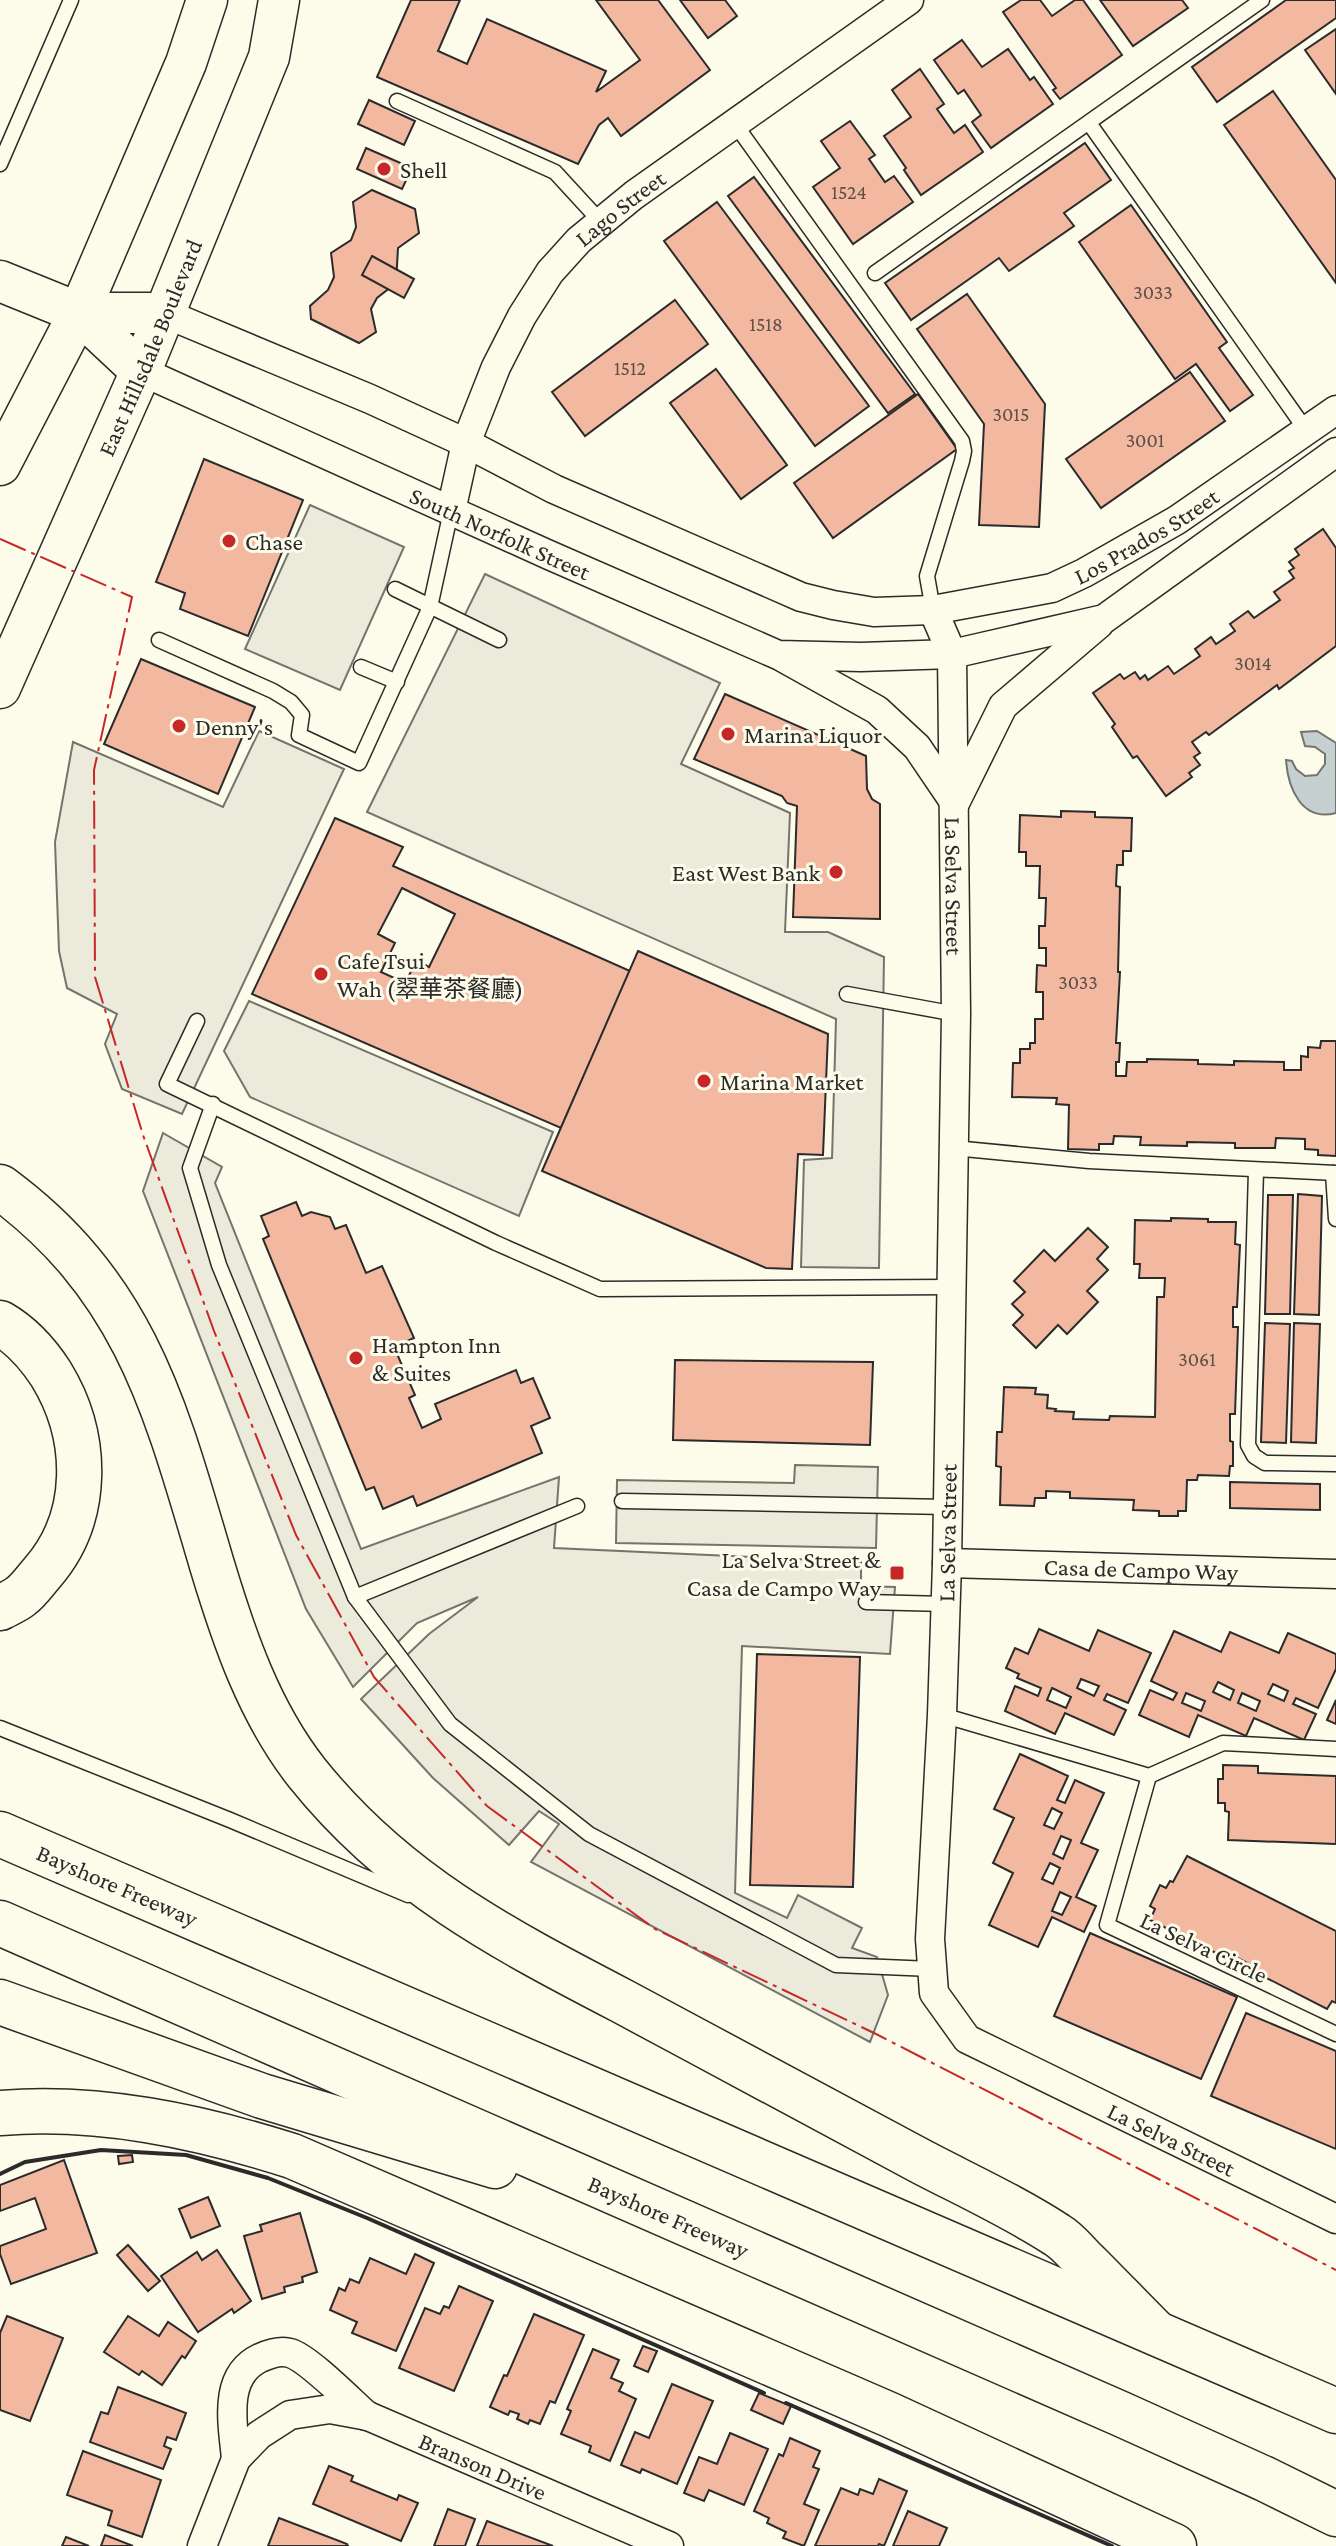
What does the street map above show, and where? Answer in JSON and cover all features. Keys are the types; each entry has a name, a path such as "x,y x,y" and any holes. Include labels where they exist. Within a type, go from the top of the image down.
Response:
{"highway":[{"path":"0,1187 45,1224 81,1261 138,1348 161,1399 237,1643 258,1692 304,1769 367,1838 412,1876 476,1922 524,1950 1061,2237 1154,2331"},
{"path":"0,1323 15,1332 43,1361 64,1396 76,1433 81,1476 73,1520 53,1560 23,1595 0,1608"},
{"name":"Bayshore Freeway","path":"0,1834 1336,2411"},
{"name":"Bayshore Freeway","path":"0,1923 1136,2421 1336,2514"},
{"path":"0,2002 262,2096 663,2215"},
{"path":"0,2113 79,2113 160,2122 204,2130 292,2156 890,2415 1174,2546"}],"main road":[{"path":"0,465 79,313 186,63 207,0"},
{"name":"East Hillsdale Boulevard","path":"0,688 141,371 269,57 279,0"},
{"name":"South Norfolk Street","path":"0,281 79,313 141,371"},
{"name":"South Norfolk Street","path":"79,313 164,313"}],"street":[{"name":"Lago Street","path":"451,511 466,443 496,367 522,316 550,272 600,221 909,0"},
{"name":"South Norfolk Street","path":"164,313 370,399 466,443 554,489 801,597 874,612 933,610"},
{"name":"South Norfolk Street","path":"141,371 778,655 861,657 952,654"},
{"name":"Los Prados Street","path":"933,610 1052,588 1084,573 1177,520 1336,410"},
{"name":"Los Prados Street","path":"952,654 1104,619 1336,452"},
{"name":"La Selva Street","path":"933,610 952,654 956,1014 946,1604 930,1939 934,1993 967,2039 1336,2219"},
{"path":"955,804 1003,706 1104,619"},
{"path":"778,655 877,710 917,747 955,804"},
{"name":"Casa de Campo Way","path":"947,1563 1336,1574"},
{"path":"202,2546 236,2459 233,2390 240,2375 254,2361 273,2353 290,2353 305,2361 368,2416"},
{"name":"Branson Drive","path":"236,2459 259,2435 290,2415 330,2409 368,2416 655,2543"}],"lane":[{"path":"0,164 71,0"},
{"path":"875,273 1262,0"},
{"path":"397,101 555,172 600,221"},
{"path":"1089,123 1306,430"},
{"path":"735,124 962,441 962,461 927,576 933,610"},
{"path":"159,640 291,702 302,715 299,735 359,763 430,607 451,511"},
{"path":"395,589 499,640"},
{"path":"361,667 397,682"},
{"path":"847,994 956,1014"},
{"path":"197,1021 167,1084 496,1243 600,1289 952,1287"},
{"path":"213,1104 190,1168 219,1265 355,1597 450,1724 589,1834 836,1965 932,1969"},
{"path":"954,1148 1089,1161 1334,1173 1336,1219"},
{"path":"1256,1171 1248,1445 1254,1456 1265,1463 1336,1464"},
{"path":"622,1501 948,1507"},
{"path":"355,1597 577,1506"},
{"path":"866,1602 946,1604"},
{"path":"942,1715 1149,1776 1223,1743 1336,1749"},
{"path":"0,1728 338,1864 524,1950"},
{"name":"La Selva Circle","path":"1149,1776 1107,1925 1336,2034"}],"shaded area":[{"path":"310,505 404,547 340,690 245,649"},
{"path":"485,574 720,683 681,764 790,813 785,932 828,932 884,957 879,1268 801,1267 804,1160 832,1158 836,1019 367,812"},
{"path":"259,731 344,769 182,1114 122,1089 105,1044 117,1014 67,988 59,951 55,842 73,742 223,807"},
{"path":"1317,731 1336,743 1336,813 1314,813 1306,808 1294,792 1287,771 1286,760 1292,761 1305,776 1317,775 1325,764 1325,754 1315,747 1305,746 1301,732"},
{"path":"249,1001 553,1132 519,1216 250,1097 224,1051"},
{"path":"163,1133 222,1167 215,1183 361,1549 559,1477 554,1548 861,1562 861,1586 895,1587 890,1654 742,1646 735,1893 787,1918 798,1895 862,1928 852,1948 877,1957 888,1995 870,2042 531,1862 559,1824 539,1811 509,1845 433,1778 361,1699 429,1634 478,1597 417,1623 353,1687 306,1609 143,1191"},
{"path":"795,1465 878,1467 876,1548 616,1543 617,1480 794,1483"}],"building":[{"path":"411,0 460,0 438,51 467,64 487,19 606,71 596,92 640,60 596,0 658,0 710,70 621,136 608,118 599,125 578,164 377,77"},
{"path":"680,0 725,0 737,16 708,38"},
{"path":"1021,0 1040,0 1052,16 1075,0 1083,0 1122,55 1060,99 1053,90 1056,88 1003,12"},
{"path":"1100,0 1182,0 1188,8 1133,46"},
{"path":"1286,0 1336,0 1336,18 1217,102 1192,67"},
{"path":"1336,29 1336,94 1305,50"},
{"path":"962,40 982,67 1008,49 1030,80 1034,77 1053,104 991,148 972,122 981,115 964,90 958,94 934,60"},
{"path":"920,69 944,104 937,109 954,133 965,125 983,152 921,195 884,136 911,117 892,90"},
{"path":"1273,91 1336,180 1336,283 1224,125"},
{"path":"369,100 415,121 404,145 358,124"},
{"path":"850,121 875,155 869,159 885,182 894,176 913,202 853,244 813,187 840,168 821,141"},
{"path":"1085,143 1111,180 1064,213 1074,226 1009,271 999,258 911,320 885,283"},
{"name":"Shell","path":"366,148 412,168 402,189 357,169"},
{"path":"754,177 915,394 888,413 728,196"},
{"path":"372,190 415,209 419,233 398,248 396,283 377,298 371,309 376,332 359,343 311,319 310,306 328,290 334,277 331,253 351,240 356,227 353,202"},
{"path":"717,202 869,406 815,446 664,241"},
{"path":"1131,205 1227,342 1219,348 1253,395 1230,411 1196,364 1175,379 1079,242"},
{"path":"372,256 414,279 404,298 362,275"},
{"path":"967,294 1045,404 1039,527 979,525 984,424 917,329"},
{"path":"675,300 708,344 585,436 552,392"},
{"path":"716,369 787,465 741,499 670,403"},
{"path":"1190,372 1225,421 1101,508 1066,459"},
{"path":"918,394 957,449 833,538 794,483"},
{"name":"Chase","path":"204,459 303,500 248,636 180,609 185,593 156,582"},
{"path":"1323,529 1336,548 1336,646 1279,689 1277,685 1209,735 1206,732 1192,742 1200,753 1194,757 1200,765 1189,773 1192,777 1166,796 1137,756 1133,758 1112,727 1115,724 1093,693 1120,674 1124,679 1135,672 1140,679 1145,675 1148,680 1168,666 1174,674 1200,656 1195,649 1211,637 1216,644 1235,631 1230,624 1248,611 1254,618 1280,600 1274,592 1294,578 1289,571 1294,568 1289,562 1299,555 1295,549"},
{"name":"Denny's","path":"141,659 255,707 218,794 104,744"},
{"path":"725,694 866,756 867,789 872,799 880,804 880,919 793,917 797,806 787,803 782,796 694,759"},
{"path":"1061,811 1095,812 1095,817 1132,818 1131,851 1123,851 1123,865 1117,865 1120,972 1116,1043 1120,1043 1116,1076 1126,1076 1127,1062 1147,1062 1147,1059 1198,1060 1198,1064 1234,1065 1234,1061 1284,1062 1284,1070 1301,1070 1301,1056 1308,1057 1308,1047 1320,1048 1321,1041 1336,1041 1336,1156 1318,1155 1318,1150 1305,1149 1305,1139 1276,1138 1275,1148 1235,1148 1235,1143 1140,1145 1141,1137 1114,1136 1113,1144 1099,1144 1099,1150 1068,1149 1069,1105 1056,1104 1057,1098 1012,1097 1013,1063 1020,1063 1020,1049 1030,1049 1030,1043 1035,1043 1035,1019 1043,1019 1043,992 1036,992 1037,965 1046,966 1046,948 1039,948 1039,926 1045,926 1046,898 1039,898 1040,866 1026,866 1026,852 1019,852 1020,815 1061,817"},
{"path":"335,818 403,847 393,866 630,971 561,1128 252,994","holes":["402,888 455,914 429,967 417,960 405,983 381,972 395,943 378,934"]},
{"name":"Marina Market","path":"638,951 828,1034 823,1155 798,1154 792,1269 766,1268 542,1171"},
{"path":"1298,1194 1322,1196 1319,1315 1294,1314"},
{"path":"1268,1195 1293,1195 1290,1314 1265,1314"},
{"name":"Hampton Inn & Suites","path":"296,1202 302,1216 311,1212 330,1217 335,1229 346,1225 366,1273 382,1266 414,1338 394,1347 415,1395 409,1398 422,1428 441,1419 435,1404 516,1370 521,1383 533,1378 550,1418 531,1426 542,1453 417,1506 413,1496 383,1509 374,1487 366,1490 263,1239 269,1236 261,1216"},
{"path":"1171,1218 1236,1222 1235,1244 1240,1245 1233,1327 1238,1327 1235,1414 1230,1414 1233,1466 1230,1466 1229,1476 1198,1475 1197,1480 1187,1480 1186,1511 1178,1511 1178,1516 1159,1516 1159,1511 1133,1510 1134,1500 1070,1498 1070,1492 1046,1491 1046,1498 1035,1498 1034,1506 1000,1505 1001,1467 996,1466 997,1432 1002,1432 1004,1387 1036,1388 1035,1394 1048,1395 1047,1408 1074,1412 1073,1419 1155,1417 1157,1297 1164,1297 1165,1278 1139,1278 1140,1264 1134,1264 1135,1220 1171,1221"},
{"path":"1088,1228 1108,1247 1097,1259 1108,1270 1087,1291 1098,1302 1067,1334 1058,1325 1036,1348 1013,1325 1023,1315 1012,1304 1025,1292 1014,1281 1044,1250 1055,1261"},
{"path":"1265,1323 1290,1324 1286,1443 1261,1442"},
{"path":"1294,1323 1320,1324 1316,1443 1291,1442"},
{"path":"675,1360 873,1362 870,1445 673,1440"},
{"path":"1230,1482 1320,1484 1320,1510 1230,1508"},
{"path":"1039,1629 1089,1651 1098,1630 1151,1653 1128,1703 1107,1694 1104,1700 1126,1710 1114,1735 1065,1713 1055,1734 1005,1711 1015,1686 1038,1696 1041,1688 1017,1678 1019,1674 1006,1668 1015,1648 1028,1654","holes":["1081,1679 1099,1686 1094,1696 1077,1688","1052,1688 1071,1697 1066,1708 1047,1700"]},
{"path":"1174,1631 1221,1652 1230,1632 1279,1653 1288,1633 1336,1654 1336,1669 1318,1708 1296,1698 1293,1704 1316,1714 1304,1740 1254,1718 1246,1736 1198,1715 1189,1737 1139,1715 1150,1690 1173,1700 1177,1693 1151,1681","holes":["1218,1682 1234,1690 1230,1700 1213,1692","1273,1684 1288,1691 1284,1701 1268,1694","1186,1693 1205,1701 1201,1711 1182,1703","1242,1693 1260,1701 1256,1711 1238,1703"]},
{"path":"757,1654 860,1657 853,1887 750,1885"},
{"path":"1336,1700 1336,1724 1327,1720"},
{"path":"1020,1754 1068,1776 1057,1800 1065,1803 1075,1780 1104,1793 1081,1843 1098,1850 1076,1897 1096,1906 1084,1932 1052,1917 1038,1947 989,1925 1013,1873 993,1863 1014,1818 994,1809","holes":["1052,1808 1062,1813 1054,1829 1044,1825","1061,1836 1071,1840 1063,1859 1053,1854","1050,1863 1060,1868 1053,1884 1042,1879","1060,1892 1071,1897 1062,1915 1052,1911"]},
{"path":"1223,1765 1258,1766 1258,1773 1336,1776 1336,1844 1228,1840 1229,1812 1225,1811 1225,1803 1218,1803 1218,1779 1223,1779"},
{"path":"1187,1856 1336,1931 1336,2003 1332,2001 1327,2009 1251,1970 1253,1966 1226,1952 1224,1957 1150,1920 1155,1909 1150,1906 1160,1885 1166,1888 1170,1881 1173,1882"},
{"path":"1090,1933 1237,1997 1201,2079 1054,2016"},
{"path":"1246,2013 1336,2051 1336,2149 1211,2096"},
{"path":"132,2155 133,2162 119,2164 118,2156"},
{"path":"64,2160 97,2253 11,2284 0,2246 46,2229 35,2198 0,2211 0,2185"},
{"path":"208,2197 220,2226 191,2238 179,2209"},
{"path":"300,2213 317,2272 302,2277 303,2282 284,2287 285,2292 262,2299 244,2236 262,2231 260,2225"},
{"path":"128,2245 160,2281 148,2291 117,2255"},
{"path":"217,2250 251,2301 234,2313 232,2309 198,2332 161,2276 197,2252 202,2260"},
{"path":"415,2254 434,2263 396,2351 352,2333 357,2322 330,2310 339,2288 345,2291 350,2279 359,2283 370,2258 406,2274"},
{"path":"459,2286 493,2301 454,2391 399,2368 425,2308 440,2314 444,2306 449,2308"},
{"path":"534,2314 584,2335 555,2403 550,2401 540,2424 530,2420 528,2424 517,2419 519,2414 510,2411 508,2415 490,2407"},
{"path":"7,2316 63,2338 30,2421 0,2410 0,2333"},
{"path":"128,2316 159,2336 168,2322 196,2341 162,2385 142,2371 139,2375 104,2352"},
{"path":"643,2346 657,2351 648,2372 634,2366"},
{"path":"593,2349 619,2360 611,2378 623,2383 619,2391 636,2399 610,2461 589,2452 591,2446 561,2434 571,2411 567,2409"},
{"path":"672,2384 713,2401 677,2484 642,2469 640,2473 621,2465 635,2432 649,2438"},
{"path":"118,2387 186,2413 176,2440 167,2437 164,2446 171,2449 163,2469 90,2442 101,2412 108,2414"},
{"path":"759,2393 791,2406 783,2424 751,2410"},
{"path":"730,2433 768,2449 744,2505 709,2490 704,2501 684,2493 699,2457 717,2464"},
{"path":"790,2438 820,2451 813,2467 819,2469 804,2504 819,2510 804,2546 783,2538 786,2532 767,2523 769,2518 754,2511 779,2454 783,2456"},
{"path":"83,2451 161,2480 142,2537 108,2525 112,2511 67,2495"},
{"path":"329,2466 353,2476 351,2481 397,2500 399,2495 418,2503 401,2541 313,2504"},
{"path":"879,2479 907,2491 884,2546 815,2546 841,2488 858,2495 860,2489 873,2494"},
{"path":"448,2509 475,2519 465,2546 434,2546"},
{"path":"908,2511 947,2528 939,2546 893,2546"},
{"path":"279,2518 347,2544 348,2546 268,2546"},
{"path":"487,2521 553,2546 477,2546"},
{"path":"105,2535 133,2546 101,2546"},
{"path":"66,2537 89,2546 62,2546"}],"wall":[{"path":"0,2174 25,2162 101,2150 186,2155 268,2178 367,2218 764,2393"},
{"path":"786,2403 1112,2546"}],"power":[{"path":"0,539 132,597 94,770 95,977 143,1135 214,1331 296,1535 374,1677 487,1806 655,1929 874,2033 1336,2270"}],"place":[{"name":"Shell","path":"384,169"},
{"name":"Chase","path":"229,541"},
{"name":"Denny's","path":"179,726"},
{"name":"Marina Liquor","path":"728,734"},
{"name":"East West Bank","path":"836,872"},
{"name":"Cafe Tsui Wah (翠華茶餐廳)","path":"321,974"},
{"name":"Marina Market","path":"704,1081"},
{"name":"Hampton Inn & Suites","path":"356,1358"},
{"name":"La Selva Street & Casa de Campo Way","path":"897,1573"}]}
